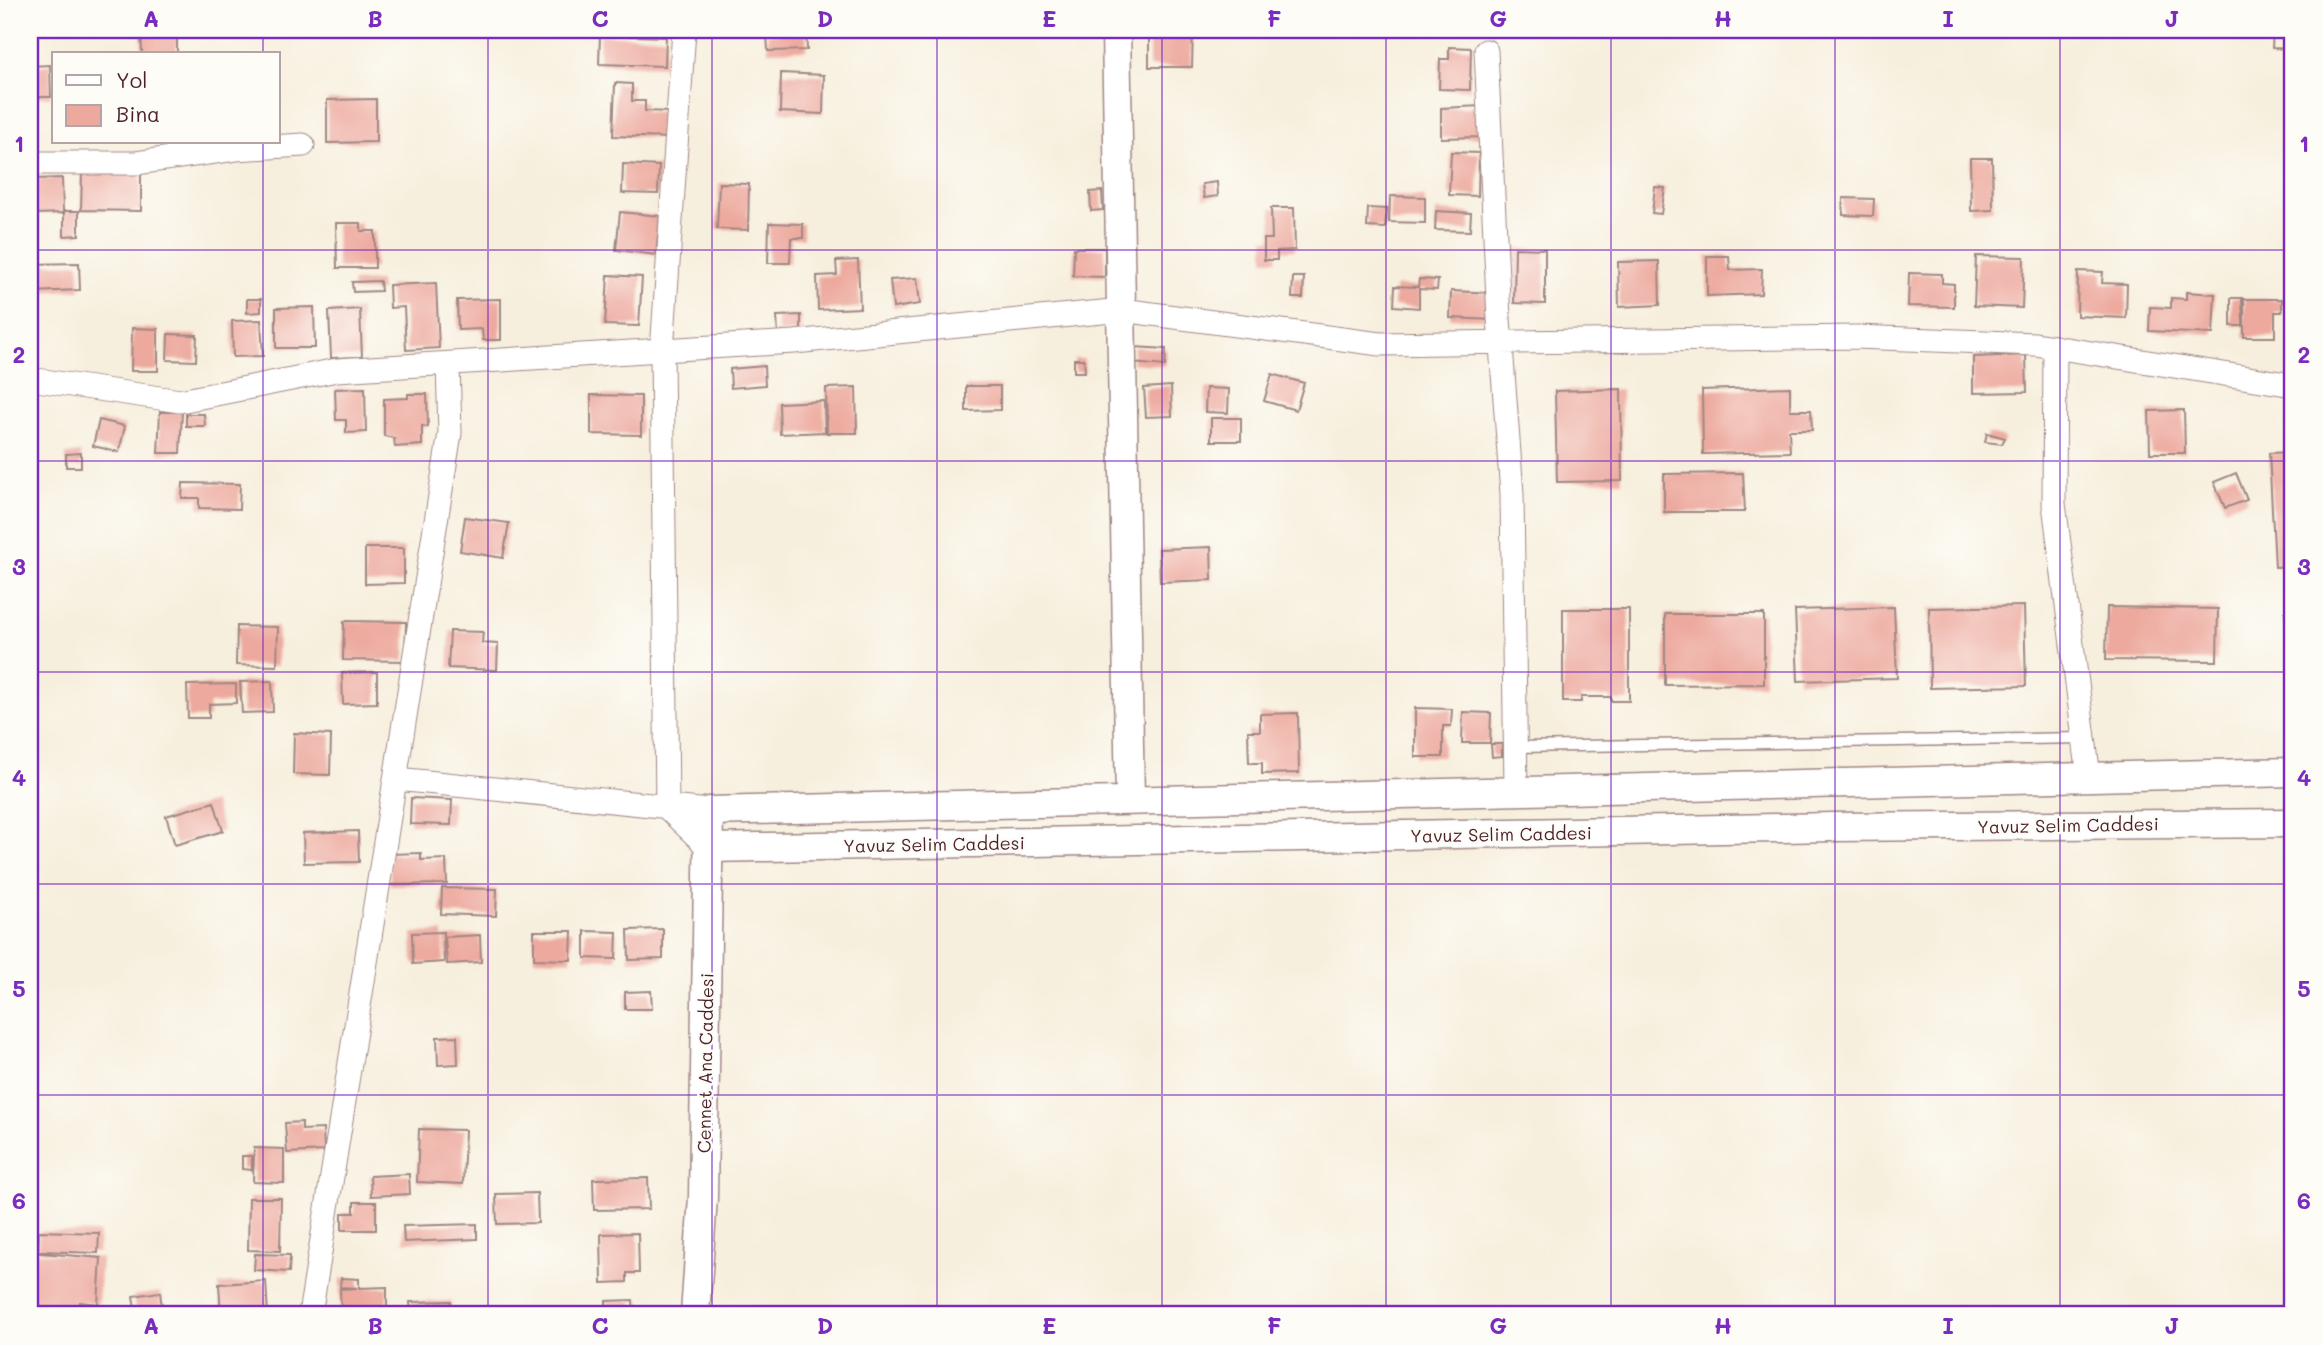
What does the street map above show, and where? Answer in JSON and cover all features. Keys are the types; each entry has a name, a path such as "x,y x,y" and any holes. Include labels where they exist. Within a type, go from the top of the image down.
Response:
{"street":[{"path":"684,30 662,351 667,808 709,848"},
{"path":"1116,30 1130,800"},
{"path":"1486,51 1512,494 1516,791"},
{"path":"30,163 135,163 236,149 303,145"},
{"path":"30,379 180,401 337,370 794,342 1122,310 1380,344 1856,337 2035,344 2293,385"},
{"path":"2055,347 2054,504 2089,777"},
{"path":"310,1315 450,433 448,364"},
{"path":"397,779 709,811 2293,772"},
{"name":"Cennet Ana Caddesi","path":"695,1315 703,1197 709,811"},
{"name":"Yavuz Selim Caddesi","path":"709,848 1806,828 2293,823"}],"lane":[{"path":"1515,747 2084,738"}],"building":[{"path":"141,30 177,30 177,52 142,52"},
{"path":"781,30 806,30 807,50 768,51 767,34 781,33"},
{"path":"1149,30 1193,30 1192,67 1149,67"},
{"path":"2273,30 2293,30 2293,49 2272,48"},
{"path":"600,35 666,37 665,66 599,64"},
{"path":"1449,47 1471,48 1470,90 1439,89 1440,59 1449,59"},
{"path":"50,65 51,97 30,97 30,66"},
{"path":"781,73 824,75 823,114 780,112"},
{"path":"615,83 632,84 632,101 645,101 645,111 671,112 669,138 613,136"},
{"path":"376,99 376,142 327,143 327,100"},
{"path":"1481,106 1482,137 1441,138 1441,108"},
{"path":"1451,152 1479,153 1478,196 1449,195"},
{"path":"1970,158 1992,158 1993,210 1971,211"},
{"path":"623,164 659,166 658,194 622,193"},
{"path":"82,172 141,173 141,211 81,210"},
{"path":"62,178 63,213 35,214 34,179"},
{"path":"1217,182 1218,196 1204,198 1202,184"},
{"path":"719,183 749,184 748,230 717,229"},
{"path":"1655,187 1665,188 1661,214 1652,213"},
{"path":"1102,191 1103,210 1091,211 1090,192"},
{"path":"1390,196 1425,197 1425,223 1389,222"},
{"path":"1843,198 1874,199 1873,216 1843,215"},
{"path":"1271,208 1294,208 1295,250 1277,251 1277,260 1264,260 1264,239 1272,239"},
{"path":"1368,208 1387,209 1385,228 1367,227"},
{"path":"64,211 79,211 79,235 64,236"},
{"path":"1436,211 1471,213 1470,231 1435,230"},
{"path":"620,212 660,216 656,255 616,250"},
{"path":"336,223 361,223 361,231 375,231 375,268 337,268"},
{"path":"769,223 803,224 803,238 791,238 790,263 768,263"},
{"path":"1074,248 1105,248 1105,277 1073,276"},
{"path":"1515,248 1545,249 1545,304 1514,303"},
{"path":"1707,256 1729,256 1730,270 1762,269 1761,294 1707,296"},
{"path":"1976,256 2024,257 2022,308 1974,306"},
{"path":"858,260 860,308 818,310 817,276 837,275 836,261"},
{"path":"1659,261 1660,305 1619,307 1618,262"},
{"path":"79,263 80,290 31,292 30,264"},
{"path":"2078,271 2103,272 2102,283 2127,284 2126,318 2077,316"},
{"path":"1909,273 1942,274 1942,283 1954,284 1954,307 1908,306"},
{"path":"608,275 642,277 639,326 605,325"},
{"path":"1293,277 1304,277 1303,298 1292,298"},
{"path":"917,278 920,304 893,308 890,280"},
{"path":"1419,279 1438,280 1437,290 1419,289 1419,308 1394,306 1395,286 1418,287"},
{"path":"380,281 381,291 353,292 352,282"},
{"path":"436,283 439,348 406,350 404,307 390,308 389,285"},
{"path":"1451,291 1495,293 1494,320 1450,318"},
{"path":"2186,292 2215,294 2213,334 2149,331 2150,307 2171,308 2171,298 2186,299"},
{"path":"2231,298 2242,298 2243,326 2231,326"},
{"path":"247,299 261,299 261,312 247,313"},
{"path":"501,299 501,340 483,340 482,329 458,330 457,300"},
{"path":"2244,299 2282,299 2282,312 2275,312 2275,337 2244,337"},
{"path":"314,307 315,348 276,348 276,308"},
{"path":"360,309 362,357 331,358 329,311"},
{"path":"801,315 801,332 778,333 777,316"},
{"path":"261,320 263,356 233,357 232,321"},
{"path":"132,328 158,329 158,371 131,371"},
{"path":"168,334 197,335 196,361 167,360"},
{"path":"1134,347 1166,349 1165,366 1132,363"},
{"path":"2026,355 2027,392 1973,393 1973,357"},
{"path":"1074,359 1084,359 1085,372 1074,372"},
{"path":"764,366 765,385 731,388 730,369"},
{"path":"1272,374 1304,383 1296,410 1264,401"},
{"path":"966,386 1000,386 1000,410 966,411"},
{"path":"1171,386 1172,416 1146,417 1144,388"},
{"path":"856,387 857,433 827,433 826,388"},
{"path":"1790,387 1790,410 1811,410 1812,430 1789,430 1790,452 1703,454 1702,390"},
{"path":"365,388 366,432 346,433 346,420 336,420 335,389"},
{"path":"1206,388 1229,389 1228,413 1205,412"},
{"path":"1621,389 1622,481 1557,482 1555,391"},
{"path":"408,394 427,394 428,427 422,426 422,445 395,447 394,438 384,436 384,399 408,398"},
{"path":"591,395 641,396 641,435 591,434"},
{"path":"824,401 825,432 780,434 779,403"},
{"path":"2184,410 2185,453 2150,453 2149,411"},
{"path":"160,412 182,412 180,453 158,453"},
{"path":"186,414 204,414 205,426 186,426"},
{"path":"1211,418 1241,418 1241,441 1211,441"},
{"path":"99,420 125,426 119,452 93,446"},
{"path":"1987,433 2005,438 2002,444 1985,442"},
{"path":"2293,452 2293,566 2275,567 2269,453"},
{"path":"81,453 81,467 66,467 66,454"},
{"path":"1743,473 1745,512 1664,512 1664,474"},
{"path":"2236,473 2247,500 2225,508 2214,482"},
{"path":"183,483 240,484 239,509 199,508 199,498 182,498"},
{"path":"465,517 509,523 503,558 460,551"},
{"path":"1211,547 1212,580 1160,582 1159,549"},
{"path":"365,548 404,548 404,583 365,584"},
{"path":"2024,606 2026,686 1930,688 1929,608"},
{"path":"1894,607 1897,678 1798,681 1795,610"},
{"path":"2107,607 2218,609 2217,661 2106,660"},
{"path":"1563,609 1629,609 1629,701 1611,701 1611,697 1581,697 1581,702 1563,702"},
{"path":"2285,612 2293,612 2293,685 2290,685"},
{"path":"1665,614 1764,614 1764,684 1665,685"},
{"path":"344,621 406,622 405,661 343,660"},
{"path":"237,626 278,627 277,666 236,665"},
{"path":"450,631 483,632 482,643 498,644 497,670 448,668"},
{"path":"377,672 377,703 343,704 342,673"},
{"path":"272,681 273,712 242,713 240,682"},
{"path":"236,684 236,703 209,704 209,718 188,718 187,685"},
{"path":"1415,708 1452,709 1451,726 1443,726 1443,757 1415,757"},
{"path":"1463,712 1491,713 1490,743 1462,743"},
{"path":"1298,713 1299,773 1262,774 1262,763 1249,763 1248,731 1260,731 1260,714"},
{"path":"294,733 331,735 330,775 293,774"},
{"path":"1491,744 1502,744 1502,756 1492,757"},
{"path":"411,798 452,800 451,825 410,824"},
{"path":"214,802 223,831 175,845 166,816"},
{"path":"358,831 359,862 304,863 303,833"},
{"path":"421,853 421,860 446,859 447,884 390,885 390,854"},
{"path":"442,888 497,889 496,916 441,914"},
{"path":"663,929 663,959 629,960 628,930"},
{"path":"534,931 572,931 571,960 534,959"},
{"path":"585,931 617,932 616,959 585,958"},
{"path":"443,932 444,962 413,964 412,933"},
{"path":"480,935 481,962 447,964 445,937"},
{"path":"651,991 652,1009 625,1009 625,992"},
{"path":"457,1036 458,1064 438,1065 437,1037"},
{"path":"302,1122 302,1130 323,1129 324,1151 287,1153 285,1123"},
{"path":"419,1129 465,1130 463,1184 417,1182"},
{"path":"254,1148 284,1149 284,1183 253,1182"},
{"path":"242,1156 252,1156 252,1170 242,1169"},
{"path":"409,1174 410,1194 371,1196 370,1176"},
{"path":"648,1178 649,1209 594,1210 593,1179"},
{"path":"537,1193 538,1223 497,1224 496,1194"},
{"path":"249,1198 281,1198 280,1251 248,1250"},
{"path":"354,1202 376,1202 376,1230 342,1230 342,1213 354,1213"},
{"path":"477,1224 477,1239 404,1242 403,1226"},
{"path":"39,1231 99,1233 98,1253 38,1251"},
{"path":"638,1233 639,1273 627,1273 627,1282 602,1283 601,1234"},
{"path":"30,1252 101,1258 98,1304 80,1302 79,1315 32,1315"},
{"path":"255,1254 290,1255 289,1272 254,1270"},
{"path":"341,1278 359,1279 359,1288 387,1287 387,1315 341,1315 340,1289 357,1288 340,1287"},
{"path":"266,1281 268,1315 221,1315 219,1284"},
{"path":"160,1292 163,1315 136,1315 133,1296"},
{"path":"633,1300 634,1315 606,1315 606,1301"},
{"path":"451,1301 452,1315 411,1315 410,1302"}]}
